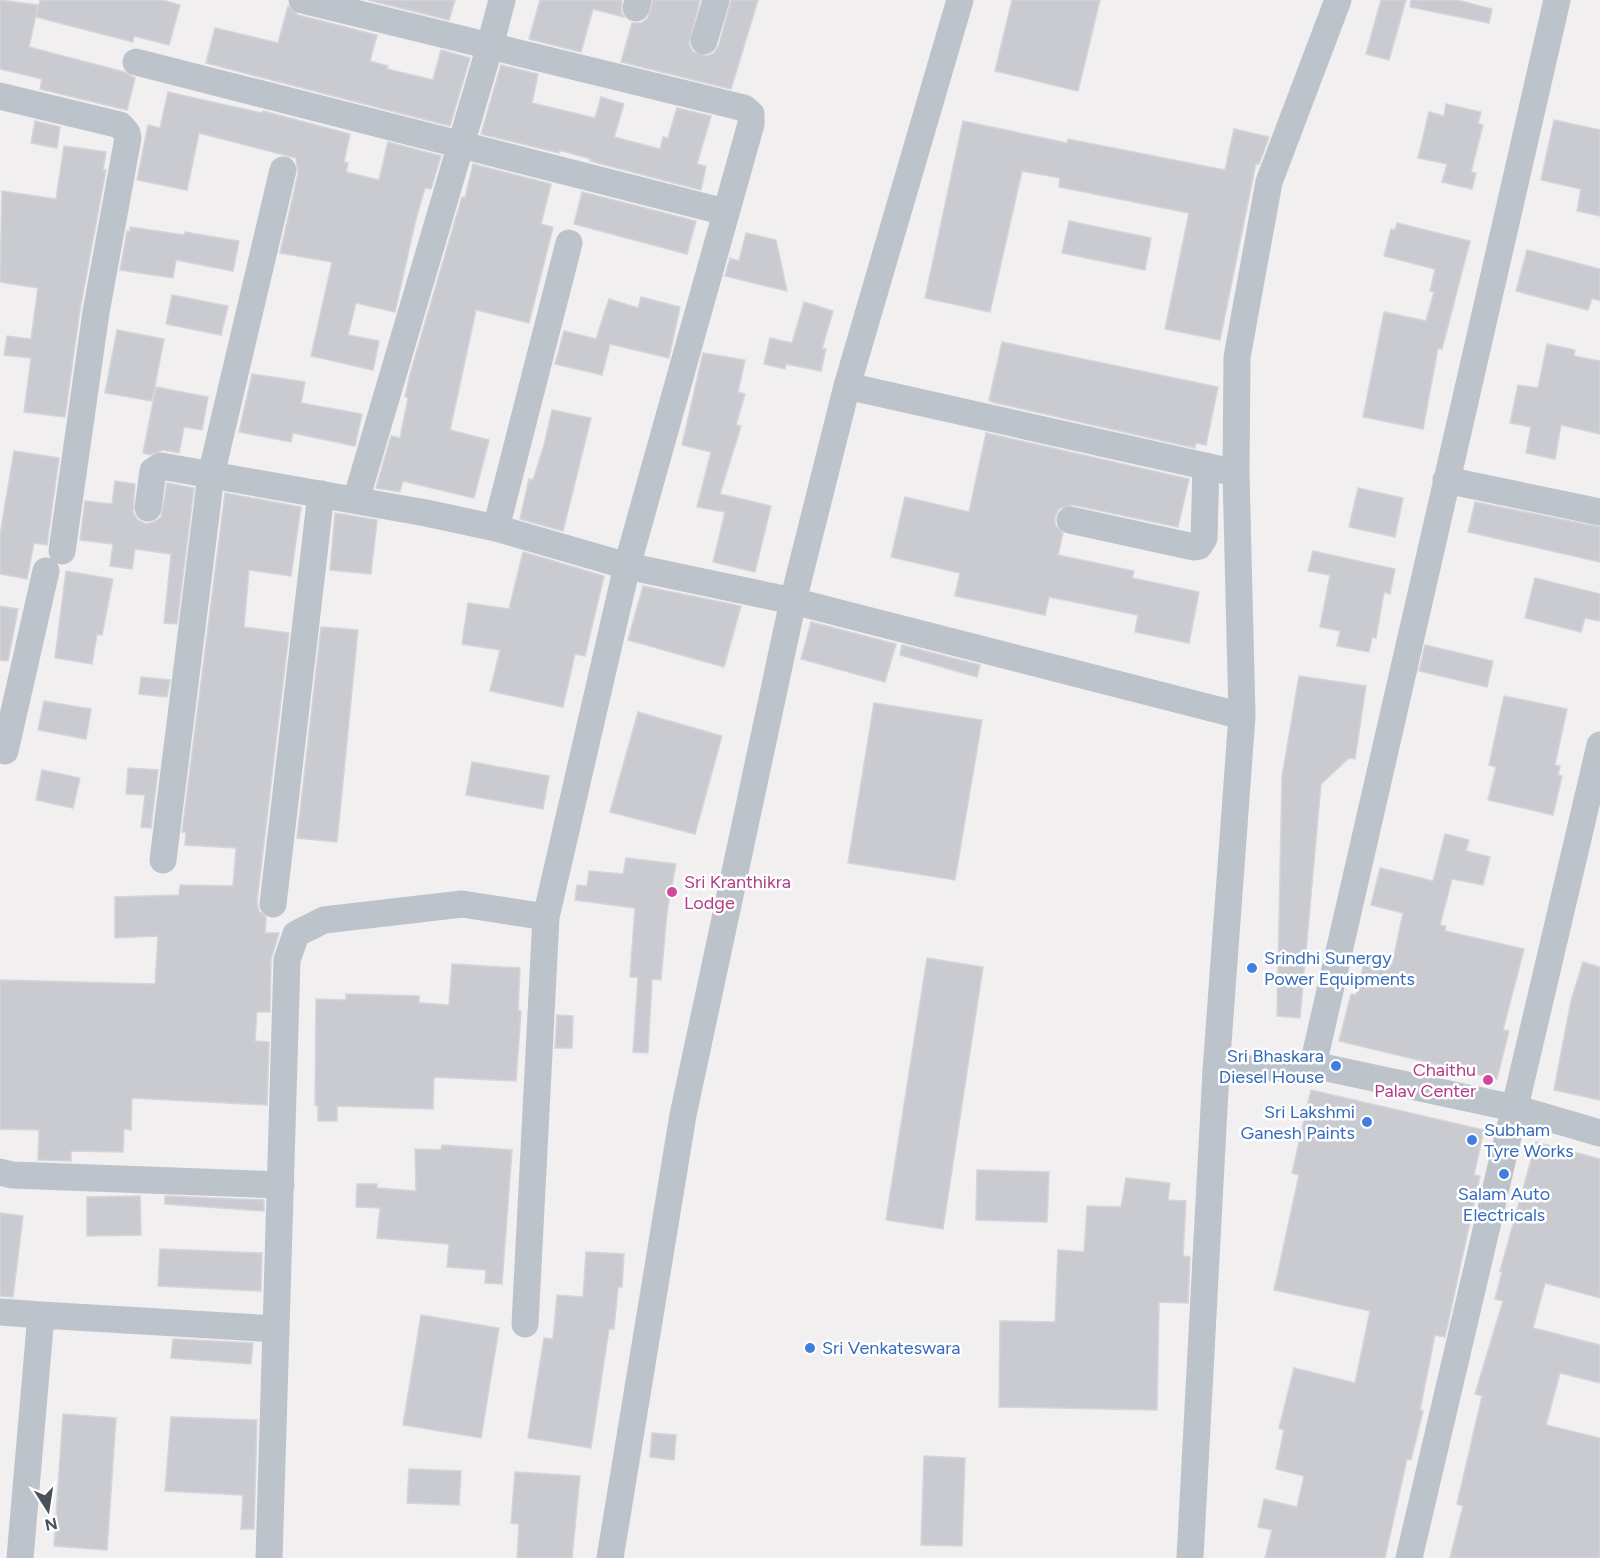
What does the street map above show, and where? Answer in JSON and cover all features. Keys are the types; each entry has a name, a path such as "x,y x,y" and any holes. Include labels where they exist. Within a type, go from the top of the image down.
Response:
{"street":[{"path":"302,0 744,108 751,114 627,566 546,917 525,1324"},
{"path":"356,500 462,144 502,0"},
{"path":"704,40 716,0"},
{"path":"610,1558 683,1115 793,601 847,386 960,0"},
{"path":"1190,1558 1216,1071 1242,716 1236,473 1237,357 1269,182 1338,0"},
{"path":"1313,1065 1557,0"},
{"path":"136,62 724,212"},
{"path":"0,750 5,751 54,561 128,138 120,125 1,105"},
{"path":"163,860 211,475 284,170"},
{"path":"496,528 569,243"},
{"path":"847,386 1236,473"},
{"path":"1070,520 1194,547 1199,546 1204,538 1206,466"},
{"path":"148,508 155,467 356,500 496,528 627,566 793,601 1242,716"},
{"path":"1446,480 1600,512"},
{"path":"273,904 321,494"},
{"path":"1409,1558 1600,745"},
{"path":"269,1558 287,960 296,934 324,920 462,904 546,917"},
{"path":"1216,1071 1313,1065 1514,1108 1600,1133"},
{"path":"0,1172 12,1175 281,1185"},
{"path":"0,1312 276,1329"},
{"path":"20,1558 41,1315"}],"building":[{"path":"0,0 38,5 29,47 124,72 135,78 127,110 40,89 42,79 0,69"},
{"path":"40,0 162,0 180,5 169,45 134,36 133,42 36,17"},
{"path":"368,0 455,0 449,20"},
{"path":"540,0 622,0 621,12 624,17 593,9 581,52 529,39"},
{"path":"653,0 700,0 689,44 693,52 707,56 714,53 719,45 731,0 758,0 731,89 621,62 632,23 641,23 648,18"},
{"path":"1012,0 1100,0 1078,91 995,71"},
{"path":"1381,0 1406,0 1389,60 1366,54"},
{"path":"1411,0 1457,0 1492,9 1489,23 1410,7"},
{"path":"288,6 298,15 377,35 370,61 388,66 387,69 433,80 441,50 470,58 450,126 206,63 215,28 278,43"},
{"path":"501,65 538,74 532,103 595,118 601,97 624,104 614,137 660,149 663,137 668,138 677,108 711,116 697,164 706,166 701,190 590,161 591,159 559,150 559,153 481,134"},
{"path":"168,92 262,113 263,111 350,134 344,162 348,163 346,172 379,180 388,142 441,156 431,189 425,188 395,312 356,303 348,335 379,341 373,370 311,356 332,262 280,253 298,174 296,158 199,133 187,190 137,180 148,125 160,128"},
{"path":"1446,104 1481,112 1478,123 1483,125 1471,172 1476,173 1472,189 1442,182 1447,164 1418,158 1429,112 1444,116"},
{"path":"1554,120 1600,130 1600,216 1577,211 1581,189 1541,180"},
{"path":"35,121 60,127 57,148 31,143"},
{"path":"963,121 1067,143 1068,139 1225,170 1234,129 1269,137 1259,164 1256,163 1220,340 1165,329 1189,213 1059,187 1060,178 1022,171 990,312 925,298"},
{"path":"64,146 106,152 103,170 106,170 80,310 65,417 24,412 31,358 4,355 7,336 31,339 38,288 0,282 2,191 56,199"},
{"path":"473,164 551,184 541,224 553,227 529,323 476,310 450,430 489,440 474,498 403,481 400,492 376,488 391,436 400,438 410,374 462,197 465,198"},
{"path":"582,192 696,221 687,254 574,224"},
{"path":"1069,221 1151,238 1145,270 1062,253"},
{"path":"1397,223 1470,241 1442,349 1438,348 1423,429 1363,417 1384,312 1426,321 1434,292 1430,291 1435,269 1384,256 1391,229 1395,230"},
{"path":"130,227 184,235 185,232 239,241 233,271 176,260 173,278 120,270 127,231 130,232"},
{"path":"746,233 776,240 787,291 725,276 730,258 739,261"},
{"path":"1527,250 1600,269 1600,301 1592,298 1588,310 1516,291"},
{"path":"172,295 228,306 221,335 166,324"},
{"path":"641,297 680,307 669,358 610,344 602,375 555,364 564,331 596,339 609,299 638,308"},
{"path":"804,302 833,311 822,349 826,349 821,371 786,364 785,369 764,364 770,338 792,343"},
{"path":"117,330 164,339 152,401 105,393"},
{"path":"1002,342 1218,387 1206,445 1196,443 1195,448 992,402 989,400"},
{"path":"1547,344 1575,350 1574,356 1600,361 1600,434 1561,425 1555,459 1526,453 1531,427 1510,423 1518,385 1538,388"},
{"path":"703,353 745,360 738,392 745,394 736,425 741,426 720,494 771,506 755,572 713,562 725,512 697,507 711,452 682,445"},
{"path":"252,374 305,382 301,403 362,414 355,446 293,433 291,442 239,432"},
{"path":"156,387 208,397 202,430 184,427 179,453 163,450 150,455 143,453"},
{"path":"552,410 591,418 563,531 520,519 529,479 533,480"},
{"path":"986,433 1189,479 1178,527 1073,505 1059,509 1055,517 1055,525 1063,533 1058,555 1134,571 1132,578 1199,592 1189,643 1135,632 1138,615 1049,597 1045,615 955,596 960,573 891,557 905,497 969,512"},
{"path":"14,451 59,458 47,545 34,543 27,579 0,574 0,535"},
{"path":"115,481 135,484 133,513 138,520 146,524 161,517 167,483 194,488 177,624 164,623 171,554 135,549 132,569 110,566 113,544 80,540 85,501 112,504"},
{"path":"1358,488 1403,498 1395,537 1349,527"},
{"path":"225,493 301,507 291,576 249,570 244,627 289,633 257,902 259,911 266,917 265,933 279,933 271,959 270,1012 257,1012 255,1041 269,1042 267,1105 132,1098 131,1130 124,1129 123,1152 71,1151 71,1161 38,1160 39,1130 0,1129 0,980 155,984 158,936 115,938 115,897 179,895 180,885 233,886 236,848 185,845 186,832 182,832"},
{"path":"1475,502 1600,527 1600,562 1468,532"},
{"path":"335,513 377,520 371,574 330,570"},
{"path":"1313,551 1395,569 1390,594 1384,592 1376,638 1372,637 1369,652 1337,646 1340,631 1320,627 1330,575 1308,571"},
{"path":"523,552 604,576 585,656 575,654 563,707 490,691 500,650 462,644 468,603 509,609"},
{"path":"66,571 113,579 102,635 97,634 92,664 55,658"},
{"path":"1535,578 1600,594 1600,621 1585,618 1581,632 1525,618"},
{"path":"643,586 741,606 724,667 628,640"},
{"path":"0,606 18,609 8,661 0,660"},
{"path":"811,622 896,644 885,682 801,659"},
{"path":"321,627 358,630 337,842 297,838"},
{"path":"902,645 980,665 977,677 900,655"},
{"path":"1425,645 1493,661 1487,687 1419,671"},
{"path":"1299,676 1366,686 1355,759 1349,758 1321,784 1300,1018 1277,1016 1282,777"},
{"path":"141,677 170,680 167,697 139,694"},
{"path":"1504,696 1567,709 1555,765 1560,766 1558,775 1562,776 1553,815 1488,800 1496,767 1489,765"},
{"path":"44,701 91,709 86,739 38,730"},
{"path":"874,703 982,720 955,880 848,863"},
{"path":"638,712 722,736 695,834 610,812"},
{"path":"472,762 549,776 543,809 466,795"},
{"path":"128,768 158,770 151,828 141,827 145,795 126,794"},
{"path":"42,770 80,778 73,808 36,800"},
{"path":"1445,834 1469,840 1466,851 1490,857 1483,885 1452,879 1440,925 1446,926 1445,931 1524,949 1503,1030 1509,1031 1497,1079 1339,1041 1351,994 1356,995 1365,959 1392,965 1403,913 1371,905 1380,868 1433,881"},
{"path":"626,858 676,864 667,912 661,980 652,979 648,1053 633,1052 638,977 630,977 635,908 575,900 577,885 587,886 589,871 623,874"},
{"path":"927,958 983,967 943,1229 886,1220"},
{"path":"1583,962 1600,967 1600,1100 1554,1090 1571,1001"},
{"path":"452,964 520,968 518,1010 521,1011 516,1081 434,1077 433,1109 337,1106 337,1121 318,1121 318,1106 315,1105 316,999 346,1000 346,994 419,996 419,1003 449,1005"},
{"path":"557,1015 573,1016 572,1048 555,1048"},
{"path":"1311,1090 1484,1130 1474,1175 1480,1176 1445,1337 1435,1335 1420,1410 1423,1411 1411,1460 1407,1459 1385,1558 1265,1558 1272,1530 1258,1527 1264,1499 1297,1507 1304,1476 1276,1469 1284,1430 1279,1428 1294,1368 1355,1383 1370,1311 1274,1290 1299,1175 1292,1173"},
{"path":"1536,1142 1600,1159 1600,1298 1545,1283 1533,1328 1600,1345 1600,1383 1560,1373 1546,1425 1600,1438 1600,1558 1450,1558 1463,1506 1457,1504 1482,1396 1475,1394 1503,1301 1495,1299 1502,1272 1500,1271"},
{"path":"442,1145 512,1150 502,1284 485,1283 486,1270 447,1267 449,1244 377,1238 380,1208 356,1207 357,1184 377,1184 377,1188 416,1191 415,1149 441,1150"},
{"path":"977,1170 1049,1172 1047,1222 976,1220"},
{"path":"1126,1178 1170,1183 1168,1200 1186,1201 1183,1256 1190,1257 1188,1303 1159,1302 1157,1410 999,1407 1000,1321 1055,1322 1058,1250 1084,1252 1087,1206 1121,1207"},
{"path":"140,1196 141,1235 87,1236 87,1197"},
{"path":"165,1196 264,1200 264,1211 165,1204"},
{"path":"0,1213 23,1216 13,1297 0,1296"},
{"path":"160,1249 262,1253 261,1291 158,1286"},
{"path":"586,1252 624,1254 622,1287 618,1287 614,1329 609,1329 591,1448 528,1438 544,1338 553,1339 557,1295 583,1297"},
{"path":"421,1315 499,1328 481,1438 403,1425"},
{"path":"173,1339 253,1343 251,1364 171,1358"},
{"path":"63,1414 116,1418 107,1550 54,1546"},
{"path":"171,1417 257,1420 254,1529 241,1529 243,1495 165,1491"},
{"path":"652,1433 676,1435 674,1460 650,1457"},
{"path":"924,1456 965,1458 962,1546 921,1545"},
{"path":"409,1469 461,1471 459,1505 407,1503"},
{"path":"515,1472 580,1476 572,1558 517,1558 519,1524 511,1523"}],"place":[{"name":"Sri Kranthikra Lodge","path":"672,892"},
{"name":"Srindhi Sunergy Power Equipments","path":"1252,968"},
{"name":"Sri Bhaskara Diesel House","path":"1336,1066"},
{"name":"Chaithu Palav Center","path":"1488,1080"},
{"name":"Sri Lakshmi Ganesh Paints","path":"1367,1122"},
{"name":"Subham Tyre Works","path":"1472,1140"},
{"name":"Salam Auto Electricals","path":"1504,1174"},
{"name":"Sri Venkateswara","path":"810,1348"}]}
